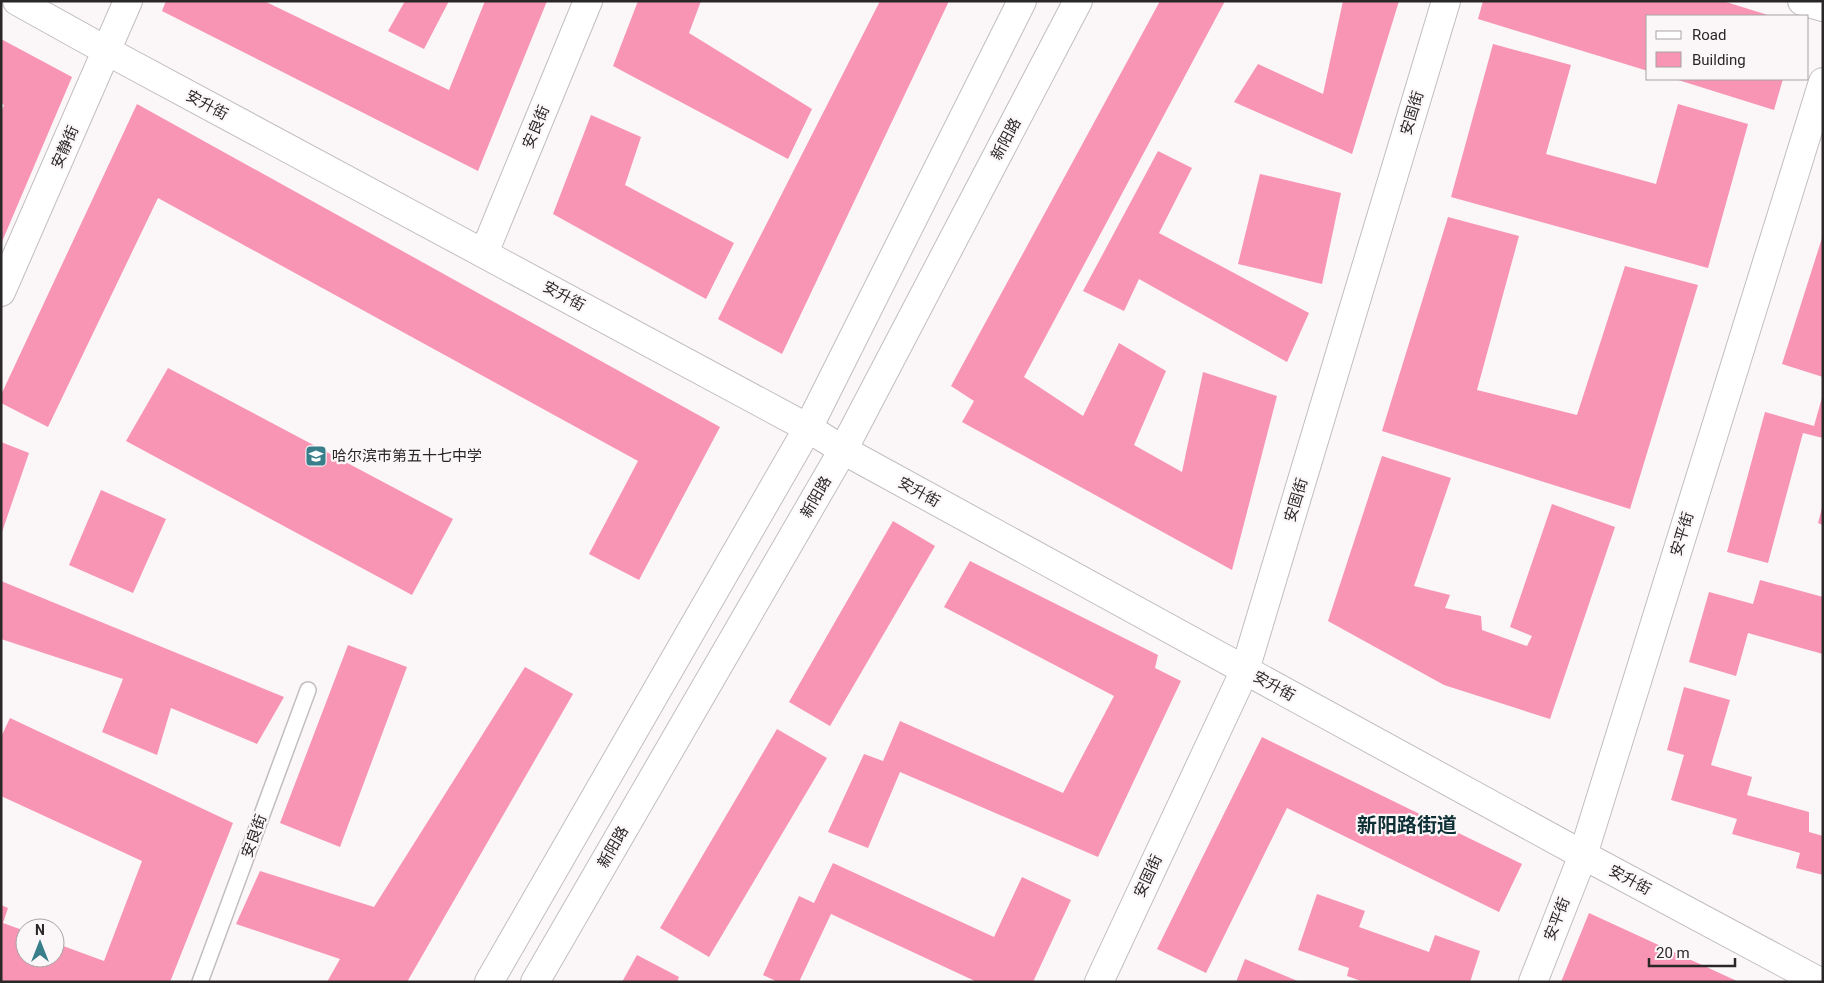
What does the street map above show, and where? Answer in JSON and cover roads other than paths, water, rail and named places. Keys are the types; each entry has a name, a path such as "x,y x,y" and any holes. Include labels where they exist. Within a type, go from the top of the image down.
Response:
{"main road":[{"name":"安升街","path":"17,1 808,428 843,450 1583,855 1820,982"},
{"name":"安静街","path":"1,292 128,1"},
{"name":"安良街","path":"484,253 588,1"},
{"path":"489,982 808,428 1022,1"},
{"name":"新阳路","path":"535,982 843,450 1078,1"},
{"name":"安固街","path":"1099,982 1245,670 1446,1"},
{"path":"1802,1 1823,7"},
{"name":"安平街","path":"1533,982 1583,855 1823,82"}],"lane":[{"name":"安良街","path":"200,982 308,690"}],"place":[{"name":"哈尔滨市第五十七中学","path":"316,456"}],"district":[{"name":"新阳路街道","path":"1407,825"}]}
